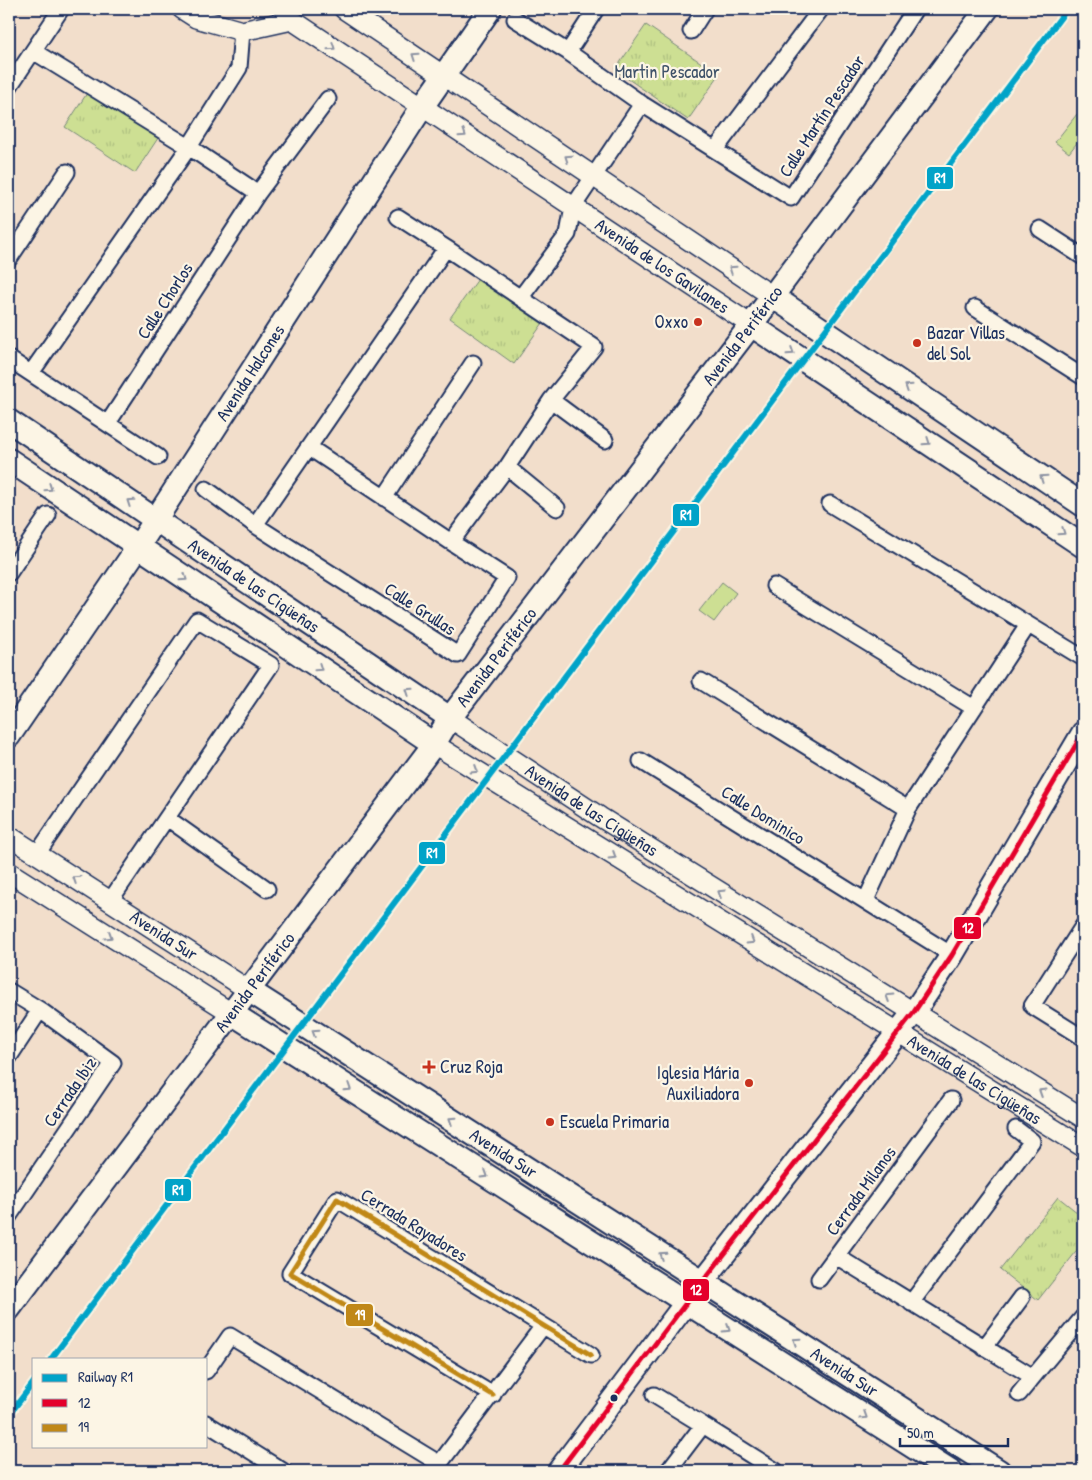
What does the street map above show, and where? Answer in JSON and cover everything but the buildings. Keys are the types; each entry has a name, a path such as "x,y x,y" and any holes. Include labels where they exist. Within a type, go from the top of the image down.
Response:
{"main road":[{"name":"Avenida Halcones","path":"9,736 138,547 422,107 490,9"},
{"name":"Avenida Periférico","path":"9,1310 233,1014 434,744 450,718 751,325 987,9"},
{"name":"Avenida de los Gavilanes","path":"772,296 1083,505"},
{"name":"Avenida de los Gavilanes","path":"751,325 1083,546"},
{"path":"861,398 881,368"},
{"name":"Avenida de las Cigüeñas","path":"9,421 450,718"},
{"name":"Avenida de las Cigüeñas","path":"9,460 434,744"},
{"path":"703,1281 914,1012 952,955 1083,733"},
{"name":"Avenida Sur","path":"250,991 999,1471"},
{"name":"Avenida Sur","path":"233,1014 951,1471"},
{"path":"383,1110 399,1086"},
{"path":"559,1471 686,1303"}],"street":[{"path":"9,87 61,9"},
{"name":"Avenida de los Gavilanes","path":"182,9 196,18 242,31 294,14 422,107 751,325"},
{"name":"Avenida de los Gavilanes","path":"344,9 772,296"},
{"path":"568,52 596,9"},
{"path":"691,31 705,9"},
{"path":"716,150 821,9"},
{"name":"Calle Martín Pescador","path":"515,19 568,52 642,104 791,198 915,9"},
{"path":"31,373 189,147 239,68 242,31"},
{"path":"33,51 258,192"},
{"name":"Calle Chorlos","path":"108,423 258,192 328,99"},
{"path":"521,297 568,234 573,207 642,104"},
{"path":"9,259 67,172"},
{"path":"398,217 594,347 551,400 507,468 451,542"},
{"path":"1040,229 1083,257"},
{"path":"255,524 310,448 446,248"},
{"path":"975,308 1083,377"},
{"path":"9,359 158,457"},
{"path":"384,498 473,363"},
{"path":"551,400 605,440"},
{"name":"Calle Grullas","path":"206,489 255,524 458,655 507,578 310,448"},
{"path":"507,468 556,508"},
{"path":"830,504 1083,658"},
{"path":"9,574 48,515"},
{"path":"774,586 974,708"},
{"path":"37,854 197,620 271,665 110,901"},
{"path":"866,900 908,809 1028,625"},
{"path":"701,681 908,809"},
{"name":"Avenida de las Cigüeñas","path":"450,718 600,817 1083,1118"},
{"name":"Avenida de las Cigüeñas","path":"434,744 1083,1148"},
{"name":"Calle Dominico","path":"641,761 952,955"},
{"path":"167,818 267,889"},
{"name":"Avenida Sur","path":"9,836 250,991"},
{"name":"Avenida Sur","path":"9,872 233,1014"},
{"path":"1083,926 1032,1006 1083,1038"},
{"name":"Cerrada Ibiz","path":"9,991 40,1010 113,1063 9,1216"},
{"path":"9,1058 40,1010"},
{"name":"Cerrada Milanos","path":"951,1100 836,1256 1033,1377"},
{"path":"911,1303 1032,1141 1016,1129"},
{"name":"Cerrada Rayadores","path":"493,1395 290,1273 336,1199 591,1355"},
{"path":"819,1279 836,1256"},
{"path":"686,1303 703,1281"},
{"path":"984,1348 1022,1297"},
{"path":"1020,1394 1083,1318"},
{"path":"208,1368 230,1336 437,1468 543,1326"},
{"path":"654,1395 776,1471"},
{"path":"208,1424 283,1471"},
{"path":"668,1471 702,1425"}],"green space":[{"name":"Martin Pescador","path":"646,25 719,75 688,120 615,70"},
{"path":"93,84 164,129 135,173 65,127"},
{"path":"1077,114 1083,118 1083,135 1069,153 1055,142"},
{"path":"481,275 545,320 514,364 450,318"},
{"path":"722,582 736,593 714,622 699,611"},
{"path":"1058,1197 1083,1217 1083,1243 1038,1300 1000,1270"}],"rail line":[{"name":"R1","path":"52,1358 1067,9"},
{"name":"R1","path":"9,1415 32,1385"}],"transit line":[{"name":"12","path":"559,1471 686,1303 914,1012 952,955 1083,733"},
{"name":"19","path":"493,1395 290,1273 337,1199 591,1355"}],"place":[{"name":"Oxxo","path":"698,322"},
{"name":"Bazar Villas del Sol","path":"917,343"},
{"name":"Cruz Roja","path":"429,1067"},
{"name":"Iglesia Mária Auxiliadora","path":"749,1083"},
{"name":"Escuela Primaria","path":"550,1122"}]}
